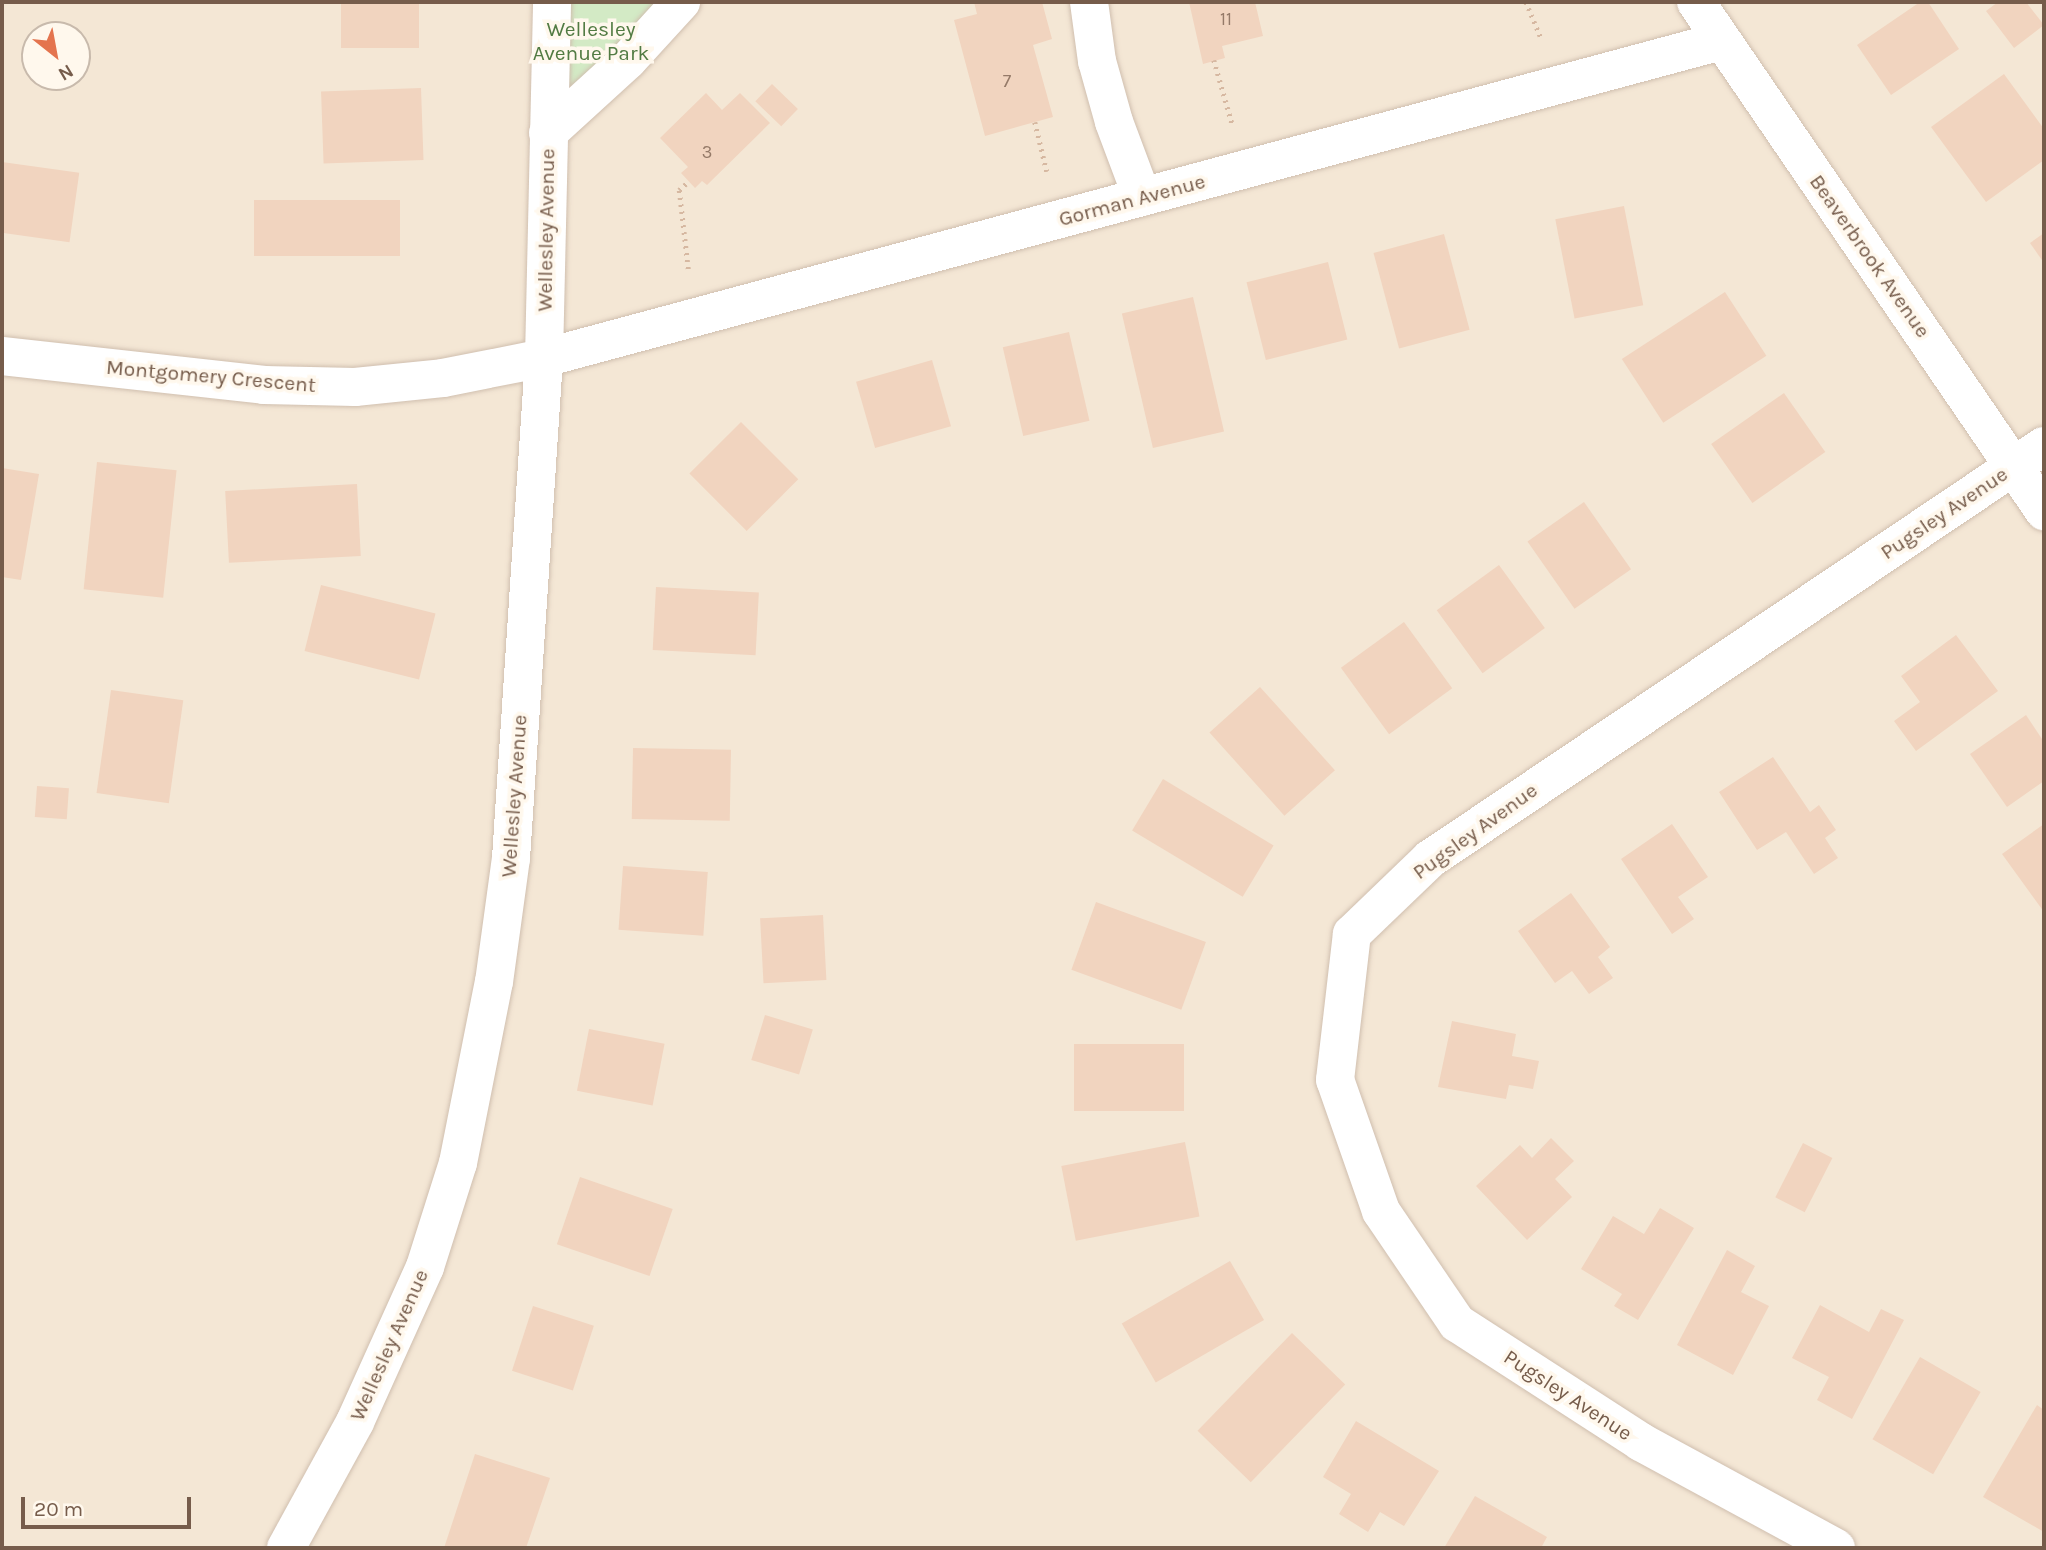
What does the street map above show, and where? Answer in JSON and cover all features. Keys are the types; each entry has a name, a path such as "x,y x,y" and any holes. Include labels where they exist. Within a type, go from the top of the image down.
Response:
{"street":[{"name":"Wellesley Avenue","path":"286,1548 355,1422 425,1266 458,1163 478,1078 495,982 511,858 544,358 552,2"},
{"path":"548,133 628,60 681,2"},
{"path":"1089,2 1097,61 1142,197"},
{"name":"Beaverbrook Avenue","path":"1696,2 1721,41 2030,456 2044,511"},
{"name":"Gorman Avenue","path":"544,358 1721,41"},
{"name":"Montgomery Crescent","path":"2,356 264,385 355,387 443,378 544,358"},
{"name":"Pugsley Avenue","path":"1836,1548 1641,1442 1457,1323 1381,1211 1335,1080 1352,934 1430,859 2030,456"}],"path":[{"path":"1214,61 1246,169"},
{"path":"689,181 679,190 694,318"}],"shaded area":[{"path":"2,2 2044,2 2044,1548 2,1548"}],"green space":[{"name":"Wellesley Avenue Park","path":"552,2 681,2 548,133"}],"building":[{"path":"341,2 419,2 419,48 341,48"},
{"path":"974,2 1042,2 1052,39 1033,45 1053,117 985,136 954,20 977,14"},
{"path":"1189,2 1255,2 1263,36 1222,46 1225,58 1203,64"},
{"path":"1920,2 1928,2 1959,49 1891,95 1857,45"},
{"path":"1998,2 2026,2 2044,25 2014,48 1986,11"},
{"path":"2004,74 2044,129 2044,160 1986,202 1931,127"},
{"path":"772,84 798,109 781,126 755,101"},
{"path":"421,88 424,160 324,163 321,91"},
{"path":"706,93 722,110 740,93 770,123 707,185 702,181 695,188 681,173 688,167 660,138"},
{"path":"2,162 79,173 69,242 2,233"},
{"path":"254,200 400,200 400,256 254,256"},
{"path":"1624,206 1643,305 1575,319 1555,219"},
{"path":"2044,233 2044,263 2030,243"},
{"path":"1444,234 1470,330 1399,349 1373,253"},
{"path":"1328,262 1347,340 1266,360 1246,282"},
{"path":"1725,292 1766,356 1663,423 1622,359"},
{"path":"1193,297 1224,431 1153,448 1122,313"},
{"path":"1069,332 1089,421 1023,436 1003,347"},
{"path":"932,360 951,426 875,448 856,382"},
{"path":"1784,393 1825,452 1752,503 1711,444"},
{"path":"741,422 798,479 747,531 689,474"},
{"path":"97,462 177,470 163,598 84,589"},
{"path":"2,468 39,474 21,580 2,577"},
{"path":"357,484 361,556 229,563 225,491"},
{"path":"1584,502 1631,569 1575,609 1527,542"},
{"path":"1499,565 1545,628 1483,673 1437,610"},
{"path":"321,585 435,614 419,680 305,651"},
{"path":"656,587 759,592 756,655 653,650"},
{"path":"1404,622 1452,688 1389,734 1341,668"},
{"path":"1956,635 1998,691 1916,751 1894,721 1920,702 1901,676"},
{"path":"1260,687 1335,770 1284,816 1209,733"},
{"path":"111,690 183,700 169,803 97,793"},
{"path":"2026,715 2044,742 2044,781 2007,807 1970,754"},
{"path":"633,748 731,750 730,821 632,819"},
{"path":"1773,757 1810,812 1819,805 1836,830 1825,838 1838,858 1814,874 1786,832 1757,850 1719,792"},
{"path":"1163,779 1274,845 1243,897 1132,830"},
{"path":"37,786 69,788 67,819 35,817"},
{"path":"1672,824 1708,877 1678,897 1694,919 1672,934 1621,859"},
{"path":"2044,824 2044,912 2002,854"},
{"path":"623,866 708,872 703,936 619,930"},
{"path":"1571,893 1610,947 1598,957 1613,978 1589,994 1572,971 1555,983 1518,931"},
{"path":"1096,902 1206,942 1181,1010 1071,970"},
{"path":"823,915 826,980 763,983 760,918"},
{"path":"765,1015 813,1030 799,1075 751,1060"},
{"path":"1452,1021 1516,1034 1512,1056 1539,1061 1533,1089 1509,1085 1506,1099 1438,1087"},
{"path":"589,1029 665,1044 653,1106 577,1091"},
{"path":"1074,1044 1184,1044 1184,1111 1074,1111"},
{"path":"1551,1138 1574,1161 1555,1179 1572,1197 1527,1240 1476,1186 1520,1145 1532,1158"},
{"path":"1185,1142 1200,1217 1076,1241 1061,1166"},
{"path":"1803,1143 1832,1158 1805,1212 1775,1197"},
{"path":"580,1177 673,1209 650,1276 557,1244"},
{"path":"1660,1208 1694,1228 1638,1320 1614,1306 1622,1294 1581,1269 1613,1216 1644,1234"},
{"path":"1727,1250 1755,1266 1741,1292 1769,1306 1733,1375 1677,1345"},
{"path":"1230,1261 1264,1320 1156,1382 1122,1324"},
{"path":"1820,1305 1869,1332 1881,1309 1904,1320 1852,1419 1817,1400 1829,1377 1792,1358"},
{"path":"533,1306 594,1326 573,1390 512,1371"},
{"path":"1292,1333 1345,1384 1251,1482 1198,1431"},
{"path":"1920,1357 1981,1392 1933,1474 1872,1439"},
{"path":"2037,1405 2044,1410 2044,1532 1983,1497"},
{"path":"1356,1421 1439,1471 1404,1526 1380,1512 1368,1532 1339,1514 1351,1494 1323,1477"},
{"path":"475,1454 550,1478 526,1548 444,1548"},
{"path":"1475,1496 1547,1537 1541,1548 1444,1548"}]}
